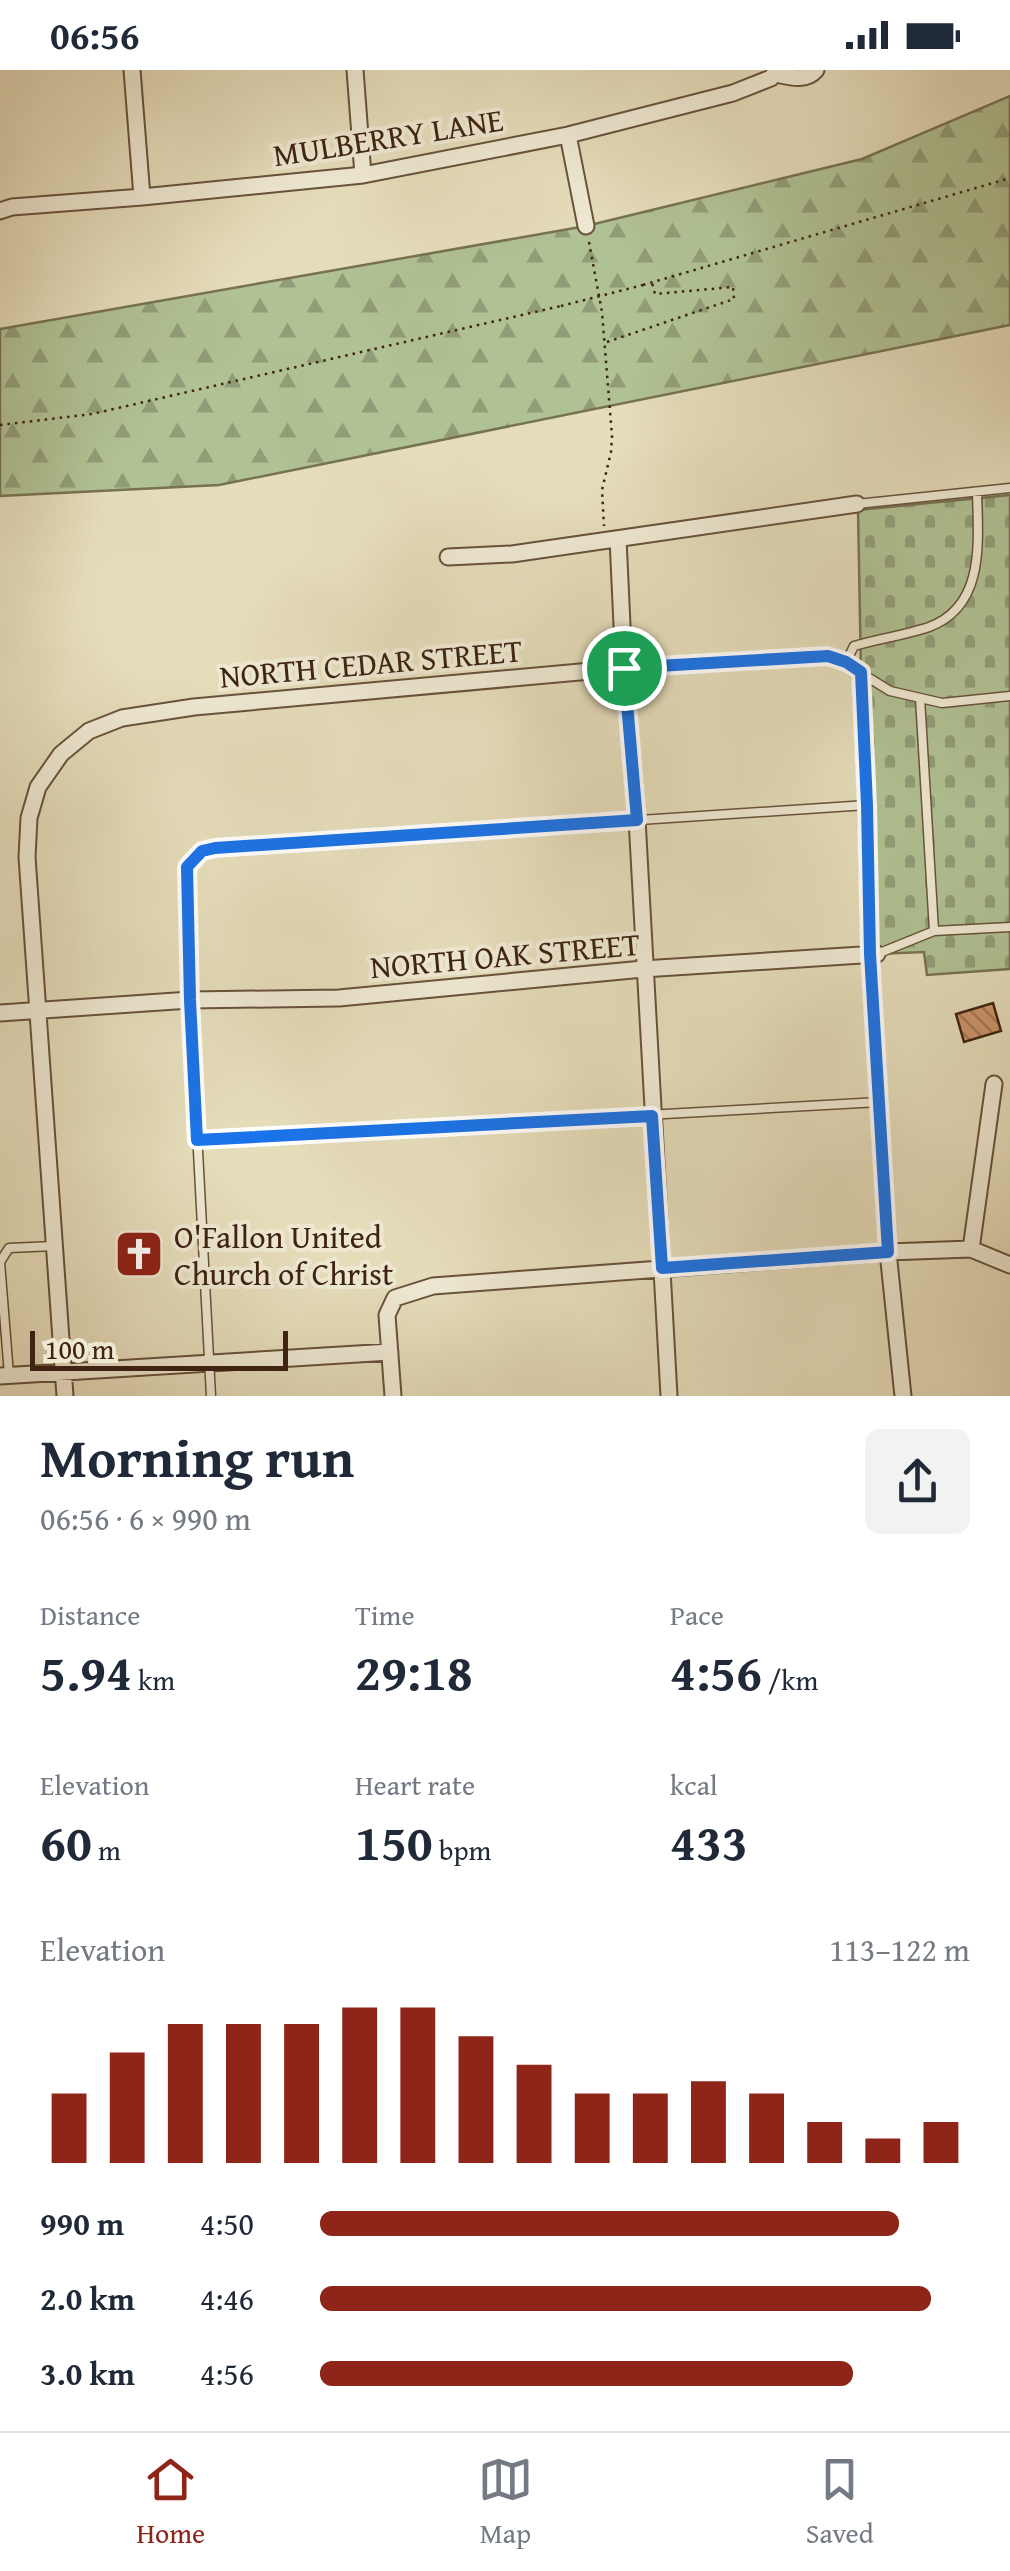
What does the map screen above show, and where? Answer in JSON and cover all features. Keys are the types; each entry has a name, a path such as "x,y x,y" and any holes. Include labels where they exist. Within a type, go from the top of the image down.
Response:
{"street":[{"path":"132,70 142,197"},
{"path":"355,70 364,175"},
{"name":"MULBERRY LANE","path":"0,211 12,206 364,175 568,134 734,92 776,72 805,78 816,70"},
{"path":"568,134 586,226"},
{"path":"448,557 512,554 857,504"},
{"path":"611,540 637,820 669,1396"},
{"name":"NORTH CEDAR STREET","path":"65,1396 27,857 29,818 38,787 61,754 90,731 122,718 194,707 624,668 828,656 846,662"},
{"path":"846,662 861,672 879,1102 888,1252 903,1396"},
{"name":"NORTH OAK STREET","path":"0,1013 190,1000 339,998 644,969 874,954"},
{"path":"971,1250 994,1084"},
{"path":"393,1396 387,1316 396,1298 433,1286 888,1252 971,1250 1010,1265"},
{"path":"5,1376 390,1352"}],"lane":[{"path":"857,504 1010,488"},
{"path":"846,662 854,646 932,626 953,612 969,594 979,553 976,492"},
{"path":"861,672 890,691 942,702 1010,696"},
{"path":"920,698 934,931"},
{"path":"210,1396 187,867 202,851 867,805"},
{"name":"NORTH OAK STREET","path":"874,954 934,931 1010,928"},
{"path":"197,1140 879,1102"},
{"path":"5,1376 0,1262 8,1248 54,1246"}],"path":[{"path":"0,425 92,414 561,306 1010,178"},
{"path":"586,226 606,342 612,436 602,490 611,540"},
{"path":"606,342 734,299 733,287 655,294 652,283"}],"green space":[{"path":"1010,96 1010,325 219,485 0,496 0,329 586,226 862,159"},
{"path":"1010,495 1010,969 927,975 924,952 877,954 861,673 858,510"}],"building":[{"path":"993,1003 1001,1031 964,1042 956,1014"}],"place":[{"name":"O'Fallon United Church of Christ","path":"139,1254"}],"route":[{"path":"828,656 861,672 870,954 888,1252 662,1268 652,1116 197,1140 187,867 202,851 215,848 637,820 624,668 828,656"}]}
